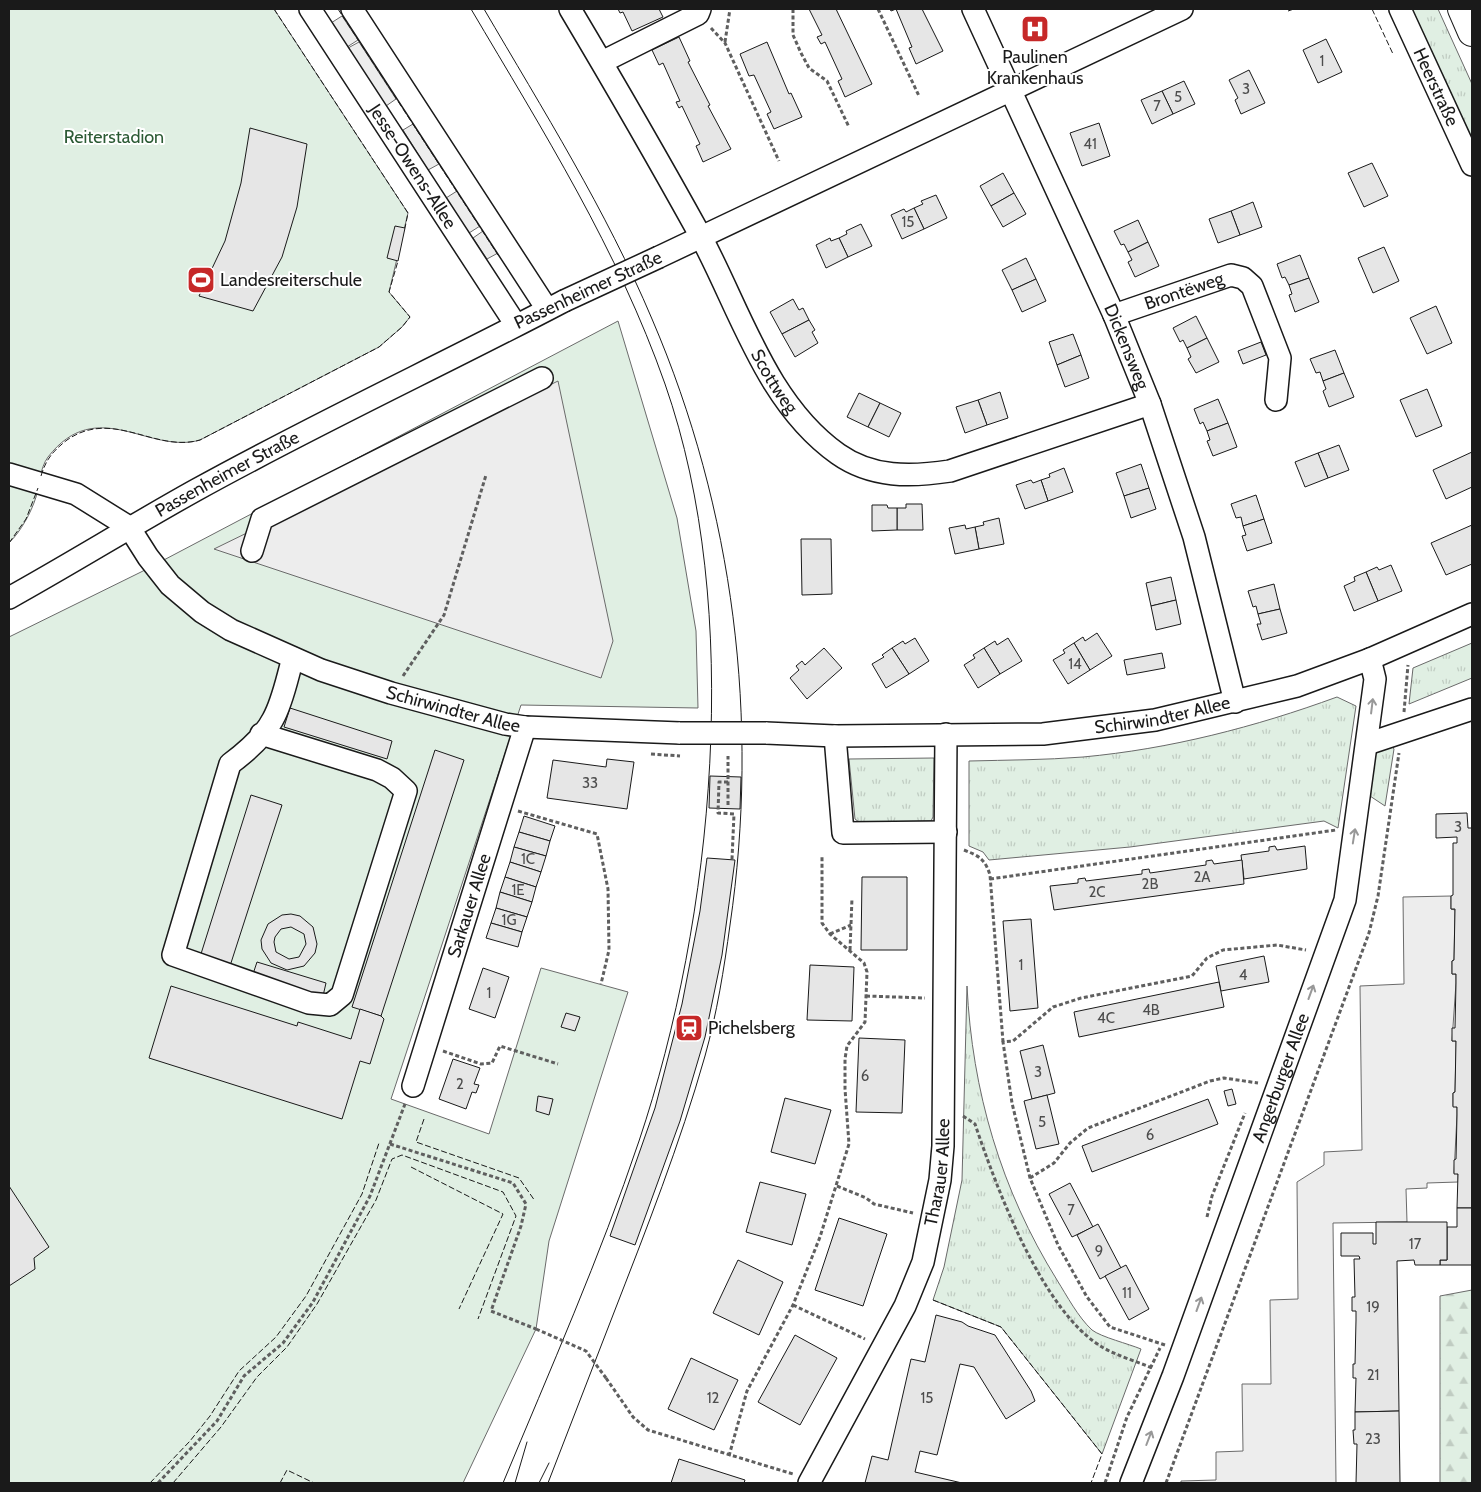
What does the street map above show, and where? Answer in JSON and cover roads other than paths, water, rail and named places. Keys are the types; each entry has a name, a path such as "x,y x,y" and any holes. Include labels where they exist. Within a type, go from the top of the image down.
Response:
{"main road":[{"path":"1462,9 1472,32"}],"street":[{"name":"Jesse-Owens-Allee","path":"310,9 516,324"},
{"name":"Jesse-Owens-Allee","path":"352,9 555,305"},
{"name":"Scottweg","path":"570,9 701,236 763,362 790,406 813,433 837,453 856,465 877,472 921,476 950,471 1150,404"},
{"name":"Dickensweg","path":"973,9 1114,316 1150,404 1194,537 1234,702"},
{"name":"Passenheimer Straße","path":"9,598 76,561 129,527 264,454 516,324 1182,9"},
{"name":"Heerstraße","path":"1400,9 1472,165"},
{"path":"602,62 699,11"},
{"name":"Brontëweg","path":"1114,316 1231,275 1243,278 1252,286 1280,358 1276,400"},
{"path":"252,551 262,519 542,378"},
{"path":"9,474 76,494 129,527"},
{"name":"Schirwindter Allee","path":"129,527 148,557 170,586 202,612 231,630 293,658 391,693 524,727 835,736 1043,734 1101,728 1155,720 1297,686 1370,659 1472,614"},
{"path":"261,734 377,770 392,778 406,791 342,995 330,1005 309,1003 172,955 230,764 248,750 273,719 293,658"},
{"name":"Angerburger Allee","path":"1131,1483 1173,1376 1345,900 1368,744 1375,679 1370,659"},
{"path":"1368,744 1472,709"},
{"name":"Sarkauer Allee","path":"410,1092 524,727"},
{"name":"Tharauer Allee","path":"801,1479 905,1306 923,1262 940,1180 943,1146 946,734"},
{"path":"835,736 843,833 946,832"}],"tram line":[{"path":"471,9 552,146 602,239 646,334 665,384 690,472 705,566 711,664 710,763 701,863 686,960 665,1054 639,1141 608,1227 503,1483"},
{"path":"484,9 573,161 615,239 652,319 680,391 703,465 721,541 733,617 740,694 742,771 739,848 725,958 717,1007 709,1040 685,1122 662,1187 548,1483"},
{"path":"515,1483 527,1442"},
{"path":"539,1483 549,1463"}],"place":[{"name":"Paulinen Krankenhaus","path":"1035,29"},
{"name":"Landesreiterschule","path":"201,280"},
{"name":"Pichelsberg","path":"689,1028"}],"park label":[{"name":"Reiterstadion","path":"114,137"}]}
